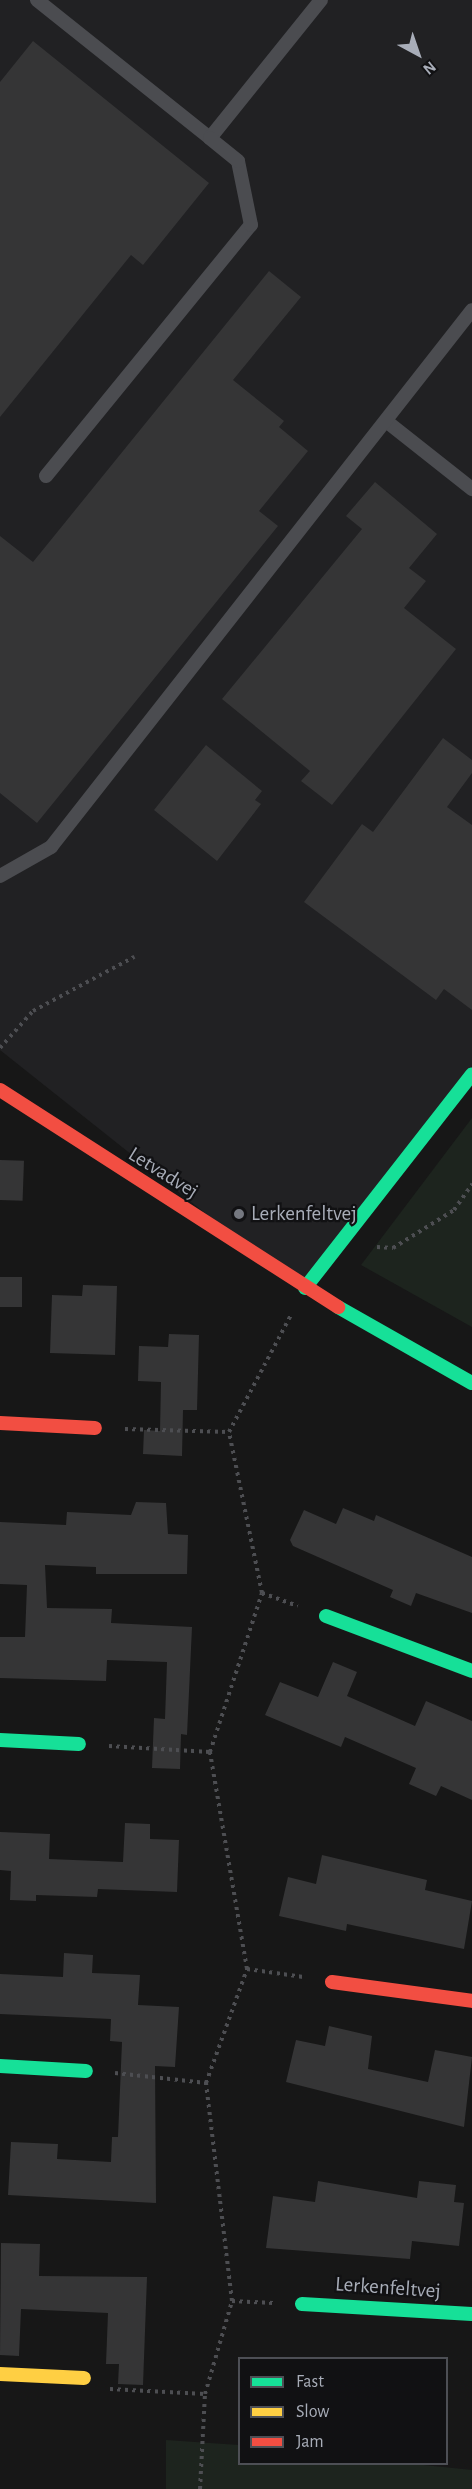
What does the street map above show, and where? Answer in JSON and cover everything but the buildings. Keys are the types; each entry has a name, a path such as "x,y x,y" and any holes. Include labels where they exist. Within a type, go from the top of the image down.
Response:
{"street":[{"path":"305,1288 472,1074"},
{"name":"Letvadvej","path":"0,1090 305,1288 472,1383"},
{"path":"0,1423 95,1428"},
{"path":"326,1616 472,1671"},
{"path":"0,1740 79,1744"},
{"path":"332,1982 472,2001"},
{"path":"0,2066 86,2071"},
{"name":"Lerkenfeltvej","path":"302,2304 472,2314"},
{"path":"0,2374 84,2378"}],"lane":[{"path":"36,0 238,160 251,225 46,476"},
{"path":"210,138 321,0"},
{"path":"0,876 51,847 472,310"},
{"path":"386,421 472,489"}],"path":[{"path":"0,1048 33,1011 134,957"},
{"path":"337,1246 393,1248 454,1210 472,1184"},
{"path":"200,2489 205,2394 232,2301 206,2083 247,1969 210,1752 262,1593 229,1432 305,1288"},
{"path":"95,1428 229,1432"},
{"path":"262,1593 326,1616"},
{"path":"79,1744 210,1752"},
{"path":"247,1969 332,1982"},
{"path":"86,2071 206,2083"},
{"path":"232,2301 302,2304"},
{"path":"84,2378 95,2388 205,2394"}],"shaded area":[{"path":"0,0 472,0 472,1066 302,1290 0,1050"},
{"path":"472,1118 472,1327 361,1265"},
{"path":"166,2440 238,2445 238,2465 424,2465 472,2470 472,2489 166,2489"}],"traffic: fast":[{"path":"305,1288 472,1074"},
{"path":"338,1307 472,1383"},
{"path":"326,1616 472,1671"},
{"path":"0,1740 79,1744"},
{"path":"0,2066 86,2071"},
{"path":"302,2304 472,2314"}],"traffic: slow":[{"path":"0,2374 84,2378"}],"traffic: jam":[{"path":"0,1090 338,1307"},
{"path":"0,1423 95,1428"},
{"path":"332,1982 472,2001"}],"place":[{"name":"Lerkenfeltvej","path":"239,1214"}]}
